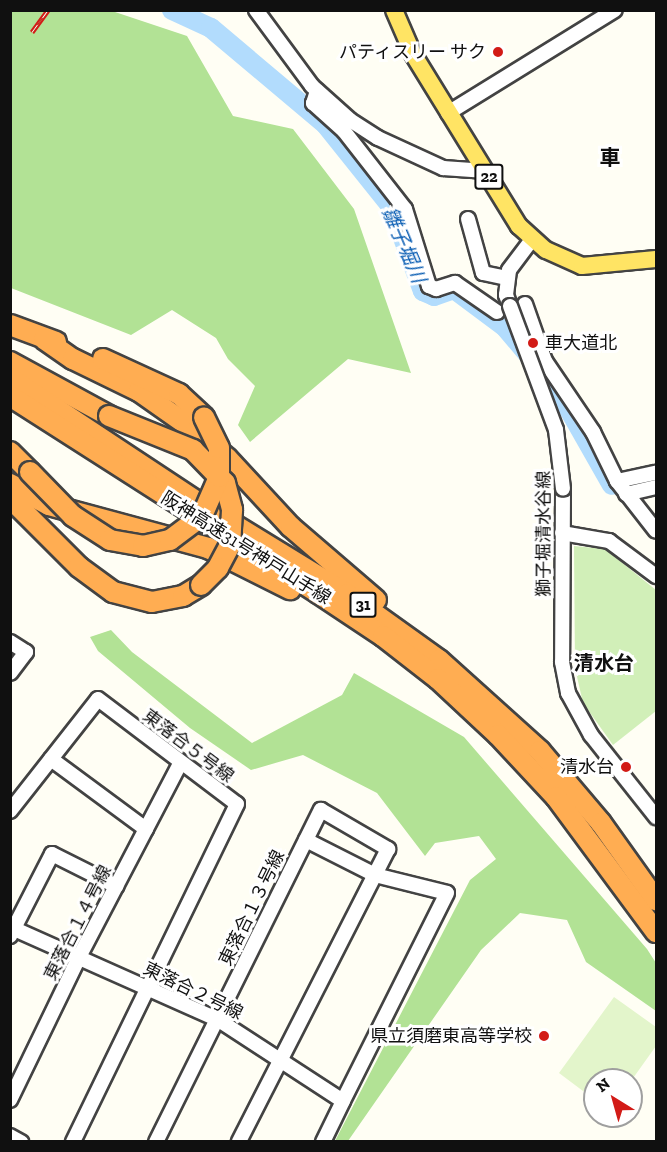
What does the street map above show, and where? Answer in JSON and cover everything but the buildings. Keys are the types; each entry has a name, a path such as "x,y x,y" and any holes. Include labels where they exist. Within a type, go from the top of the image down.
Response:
{"highway":[{"path":"10,325 142,375 179,394 204,417 219,448 219,477 202,516 170,540 142,546 111,540 73,516 10,452"},
{"path":"44,339 73,359 139,391 196,431 310,545 462,668 488,702"},
{"path":"10,362 109,416 193,450 225,483 232,510 230,545 218,568 201,585 183,596 161,601 132,599 113,592 79,567 10,498"},
{"name":"阪神高速31号神戸山手線","path":"10,378 187,495 347,594 415,641 488,702 570,784 657,900"},
{"name":"阪神高速31号神戸山手線","path":"10,396 318,592 383,636 438,680 498,735 556,797 657,932"},
{"name":"31","path":"10,484 49,505 165,534 218,552 310,600 438,680"}],"main road":[{"name":"22","path":"394,10 413,54 448,113 486,171 514,220 532,239 554,255 582,267 657,259"}],"street":[{"path":"256,10 317,91 350,120 411,155 443,168 486,171"},
{"path":"448,113 615,10"},
{"path":"317,91 313,103 344,131 405,209 429,286 436,289 455,283 496,312"},
{"path":"468,219 483,273 507,278 517,254 532,239"},
{"name":"獅子堀清水谷線","path":"507,278 510,306 556,430 563,489 562,662 568,693 591,735 657,817"},
{"path":"525,304 545,362 587,422 617,481 657,531"},
{"path":"617,481 657,473"},
{"path":"626,494 657,487"},
{"path":"562,533 609,541 657,576"},
{"path":"10,642 26,652 10,673"},
{"name":"東落合５号線","path":"10,811 98,699 180,764 237,804 148,988"},
{"path":"51,759 146,829"},
{"name":"東落合１４号線","path":"10,1100 79,957 180,764"},
{"path":"239,1142 388,849 321,810 306,840"},
{"name":"東落合１３号線","path":"156,1142 306,840 375,875 447,893 343,1101"},
{"path":"12,930 52,854 116,886"},
{"name":"東落合２号線","path":"12,930 79,957 217,1019 343,1101"},
{"path":"73,1142 148,988"},
{"path":"323,1142 343,1101"},
{"path":"10,1136 21,1142"}],"green space":[{"path":"10,11 112,11 187,36 233,116 293,129 354,209 411,373 348,359 250,442 238,425 255,386 228,359 216,338 172,310 131,335 11,288"},
{"path":"574,546 605,549 656,590 656,711 613,745 583,703 575,668"},
{"path":"111,630 132,652 252,743 342,695 354,673 464,737 647,949 656,963 656,1011 586,962 567,920 520,913 481,950 348,1141 335,1141 470,880 496,859 479,836 435,843 425,856 377,793 303,755 251,770 190,728 98,651 90,637"},
{"path":"614,997 656,1027 656,1046 640,1068 583,1068 583,1091 559,1073"}],"waterway":[{"name":"雛子堀川","path":"172,10 211,28 326,125 391,206 423,291 434,296 454,289 505,327 558,390 612,485"}],"railway":[{"path":"32,32 48,10"}],"place":[{"name":"パティスリー サク","path":"498,52"},
{"name":"車大道北","path":"533,343"},
{"name":"清水台","path":"626,767"},
{"name":"県立須磨東高等学校","path":"544,1036"}],"district":[{"name":"車","path":"610,158"},
{"name":"清水台","path":"604,663"}]}
